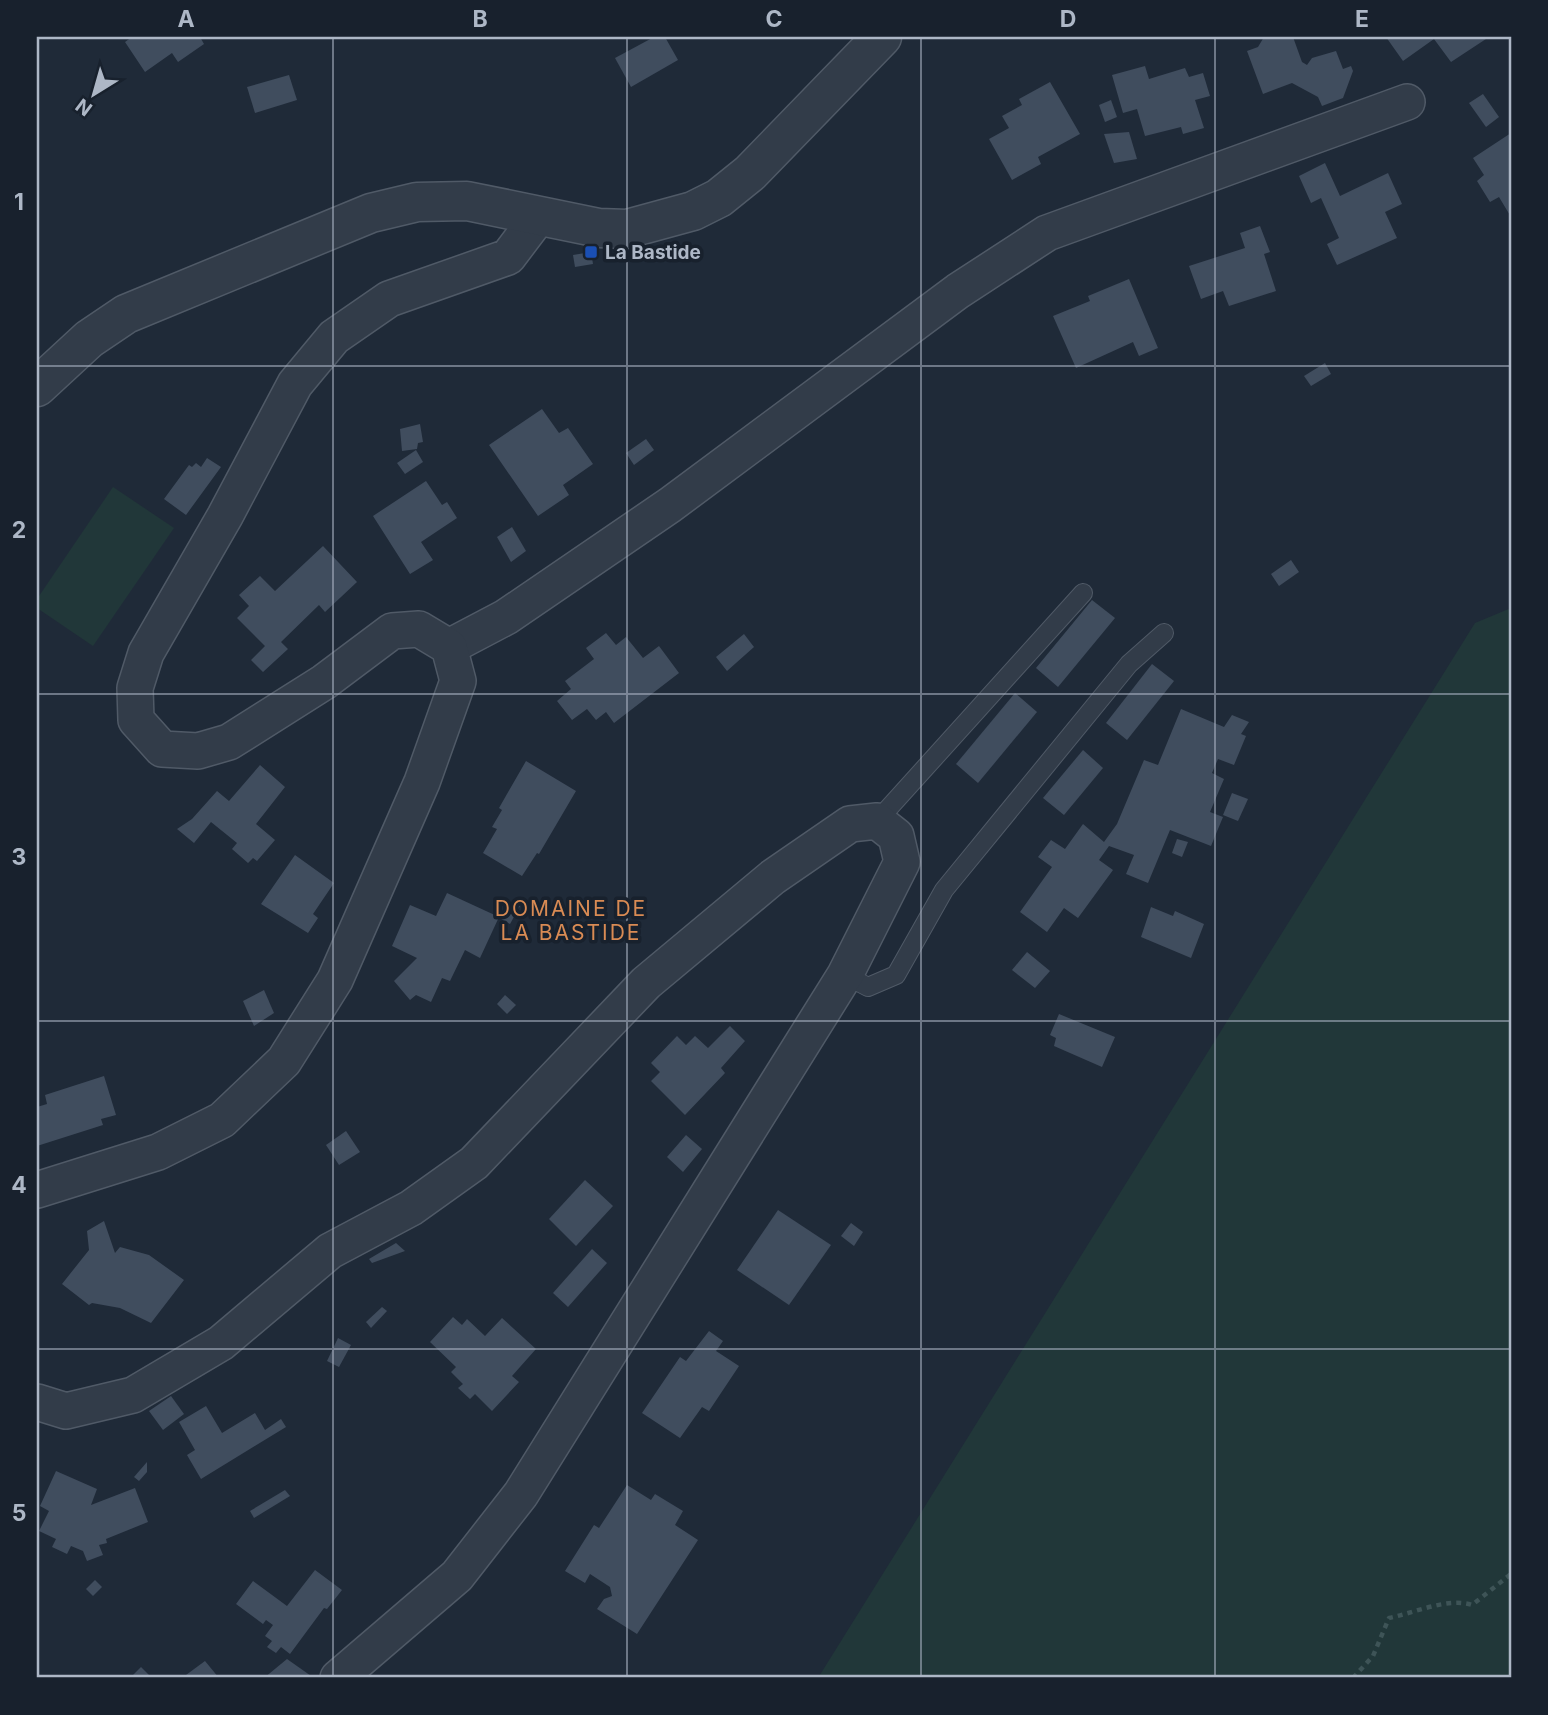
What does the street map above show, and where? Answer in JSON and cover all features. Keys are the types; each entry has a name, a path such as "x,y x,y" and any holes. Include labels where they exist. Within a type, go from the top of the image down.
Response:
{"street":[{"path":"37,387 89,339 126,314 371,214 417,202 467,201 599,228 627,229 662,222 719,198 750,173 882,37"},
{"path":"449,647 506,617 659,512 958,291 1047,233 1407,102"},
{"path":"37,1190 158,1152 222,1120 285,1061 335,980 422,782 457,681 449,647 419,629 392,631 324,682 229,742 198,751 162,749 136,720 135,688 146,653 225,516 295,384 334,337 389,299 508,257 539,216"},
{"path":"37,1402 66,1411 133,1395 221,1343 330,1251 411,1209 474,1163 646,983 773,877 850,824 877,821 896,836 902,862 845,975 521,1494 457,1576 338,1678"}],"lane":[{"path":"877,821 1083,593"},
{"path":"845,975 867,987 896,975 944,890 1129,664 1164,634"}],"path":[{"path":"1353,1678 1373,1656 1389,1618 1443,1603 1462,1602 1472,1605 1511,1574"}],"green space":[{"path":"113,487 174,528 93,646 37,608 37,599"},
{"path":"1511,608 1511,1678 818,1678 1475,623"}],"building":[{"path":"132,37 200,37 204,44 178,62 172,53 145,72 125,42"},
{"path":"654,37 665,37 678,60 631,87 615,58"},
{"path":"1264,37 1293,37 1302,62 1307,65 1312,58 1336,51 1343,69 1351,66 1353,71 1343,98 1322,106 1318,97 1292,83 1263,94 1247,51 1258,47"},
{"path":"1386,37 1489,37 1451,62 1434,39 1403,61"},
{"path":"1145,66 1149,79 1185,68 1189,77 1203,73 1210,96 1195,100 1204,128 1183,134 1181,127 1145,136 1137,109 1123,113 1112,75"},
{"path":"289,75 297,100 255,113 247,87"},
{"path":"1050,82 1080,134 1038,157 1041,164 1012,180 989,139 1009,128 1002,116 1022,105 1019,99"},
{"path":"1483,94 1499,117 1486,127 1469,103"},
{"path":"1111,100 1117,117 1105,122 1099,105"},
{"path":"1129,132 1137,159 1114,163 1104,134"},
{"path":"1511,133 1511,217 1499,197 1490,202 1477,181 1484,175 1473,158"},
{"path":"1325,163 1340,196 1388,173 1402,204 1385,212 1397,238 1337,265 1327,244 1339,238 1321,198 1311,203 1299,176"},
{"path":"1260,226 1270,252 1264,254 1276,291 1229,306 1223,291 1201,299 1189,266 1245,248 1240,233"},
{"path":"591,252 593,264 575,267 573,255"},
{"path":"1129,279 1158,348 1139,356 1133,342 1076,368 1053,316 1090,301 1088,296"},
{"path":"1325,363 1331,374 1311,386 1304,376"},
{"path":"542,409 559,433 568,428 593,464 563,485 569,495 538,516 489,445"},
{"path":"420,424 423,442 418,443 417,449 402,451 400,429"},
{"path":"646,439 654,450 634,465 626,453"},
{"path":"416,450 423,462 405,474 397,463"},
{"path":"207,458 221,467 186,515 164,499 189,465 192,467 196,463 201,467"},
{"path":"426,481 442,505 447,502 457,518 421,542 433,560 410,574 373,516"},
{"path":"512,527 526,551 511,562 497,537"},
{"path":"323,546 357,582 325,612 319,605 281,642 288,649 263,672 251,660 265,646 237,618 249,606 239,595 260,576 275,591"},
{"path":"1291,560 1299,572 1279,586 1271,574"},
{"path":"1092,600 1115,618 1058,687 1036,668"},
{"path":"606,633 616,645 626,637 643,658 659,646 679,673 614,723 606,712 596,720 587,709 572,720 557,701 571,689 565,681 594,659 586,648"},
{"path":"744,634 754,647 727,671 716,657"},
{"path":"1152,664 1174,681 1127,740 1106,723"},
{"path":"1015,693 1037,712 978,783 956,764"},
{"path":"1181,709 1224,727 1232,715 1249,722 1241,734 1246,736 1234,765 1218,759 1212,773 1224,779 1210,812 1223,817 1211,846 1170,830 1148,883 1126,874 1134,855 1109,846 1099,860 1113,870 1078,918 1064,908 1047,932 1020,912 1052,867 1038,857 1051,840 1065,849 1083,824 1104,842 1117,824 1144,760 1158,765"},
{"path":"1083,750 1103,768 1064,815 1043,798"},
{"path":"526,761 576,791 539,854 537,853 522,876 483,853 497,829 492,827 502,810 499,808"},
{"path":"260,765 285,787 256,824 275,840 257,861 253,858 248,863 232,849 237,843 211,822 194,843 177,829 192,819 217,791 229,801"},
{"path":"1232,793 1248,799 1238,821 1223,815"},
{"path":"1177,839 1188,842 1182,857 1172,853"},
{"path":"295,855 334,883 313,914 318,918 308,933 261,904"},
{"path":"447,893 499,917 480,958 465,950 450,981 442,978 431,1002 416,995 410,1000 394,981 417,958 392,946 410,905 436,916"},
{"path":"507,901 520,906 510,924 501,919"},
{"path":"1151,907 1173,916 1175,911 1204,924 1191,958 1141,937"},
{"path":"1027,952 1050,971 1035,988 1012,970"},
{"path":"264,990 274,1013 254,1026 243,1001"},
{"path":"505,995 516,1005 507,1014 497,1004"},
{"path":"1059,1014 1115,1037 1102,1067 1054,1046 1056,1038 1050,1035"},
{"path":"730,1026 745,1041 721,1068 725,1073 685,1115 651,1081 660,1072 651,1063 677,1036 686,1045 695,1036 708,1048"},
{"path":"104,1076 116,1115 101,1119 103,1125 37,1146 37,1107 47,1104 45,1095"},
{"path":"346,1131 360,1152 339,1165 326,1145"},
{"path":"686,1135 702,1149 683,1172 667,1157"},
{"path":"585,1180 613,1206 576,1246 549,1219"},
{"path":"778,1210 831,1245 789,1305 737,1270"},
{"path":"104,1221 115,1253 120,1247 149,1255 184,1280 151,1323 120,1308 92,1303 89,1305 62,1284 89,1250 87,1231"},
{"path":"851,1223 863,1232 854,1246 841,1236"},
{"path":"396,1243 405,1251 372,1263 369,1259"},
{"path":"592,1249 607,1263 568,1307 553,1293"},
{"path":"382,1307 387,1311 371,1328 366,1322"},
{"path":"453,1317 462,1325 467,1319 485,1336 502,1318 536,1349 512,1376 519,1382 492,1411 475,1394 470,1399 458,1388 463,1384 451,1372 456,1367 430,1342"},
{"path":"709,1331 723,1341 716,1351 739,1366 709,1411 702,1407 680,1438 642,1413 680,1357 686,1361"},
{"path":"338,1338 351,1345 339,1367 327,1361"},
{"path":"171,1396 184,1414 163,1430 149,1411"},
{"path":"206,1406 222,1433 255,1413 265,1430 281,1419 286,1427 201,1479 187,1455 195,1450 179,1422"},
{"path":"147,1462 147,1472 139,1481 134,1477"},
{"path":"56,1471 97,1489 91,1505 135,1488 148,1522 106,1539 107,1543 99,1545 103,1555 87,1561 83,1551 71,1546 67,1554 52,1547 56,1539 39,1531 49,1511 40,1506"},
{"path":"627,1485 651,1500 655,1494 683,1511 675,1525 698,1540 637,1634 597,1609 604,1599 612,1596 610,1587 590,1574 585,1583 565,1571 594,1525 599,1528"},
{"path":"285,1490 290,1496 254,1518 250,1511"},
{"path":"315,1570 342,1590 327,1609 324,1608 290,1654 281,1647 276,1653 267,1647 272,1641 265,1636 273,1625 266,1620 263,1624 236,1604 253,1581 287,1606"},
{"path":"95,1580 102,1587 93,1596 86,1589"},
{"path":"287,1659 314,1678 264,1678"},
{"path":"205,1661 219,1678 182,1678 186,1675"},
{"path":"141,1667 152,1678 130,1678"}],"place":[{"name":"La Bastide","path":"591,252"}],"district":[{"name":"DOMAINE DE LA BASTIDE","path":"571,920"}]}
